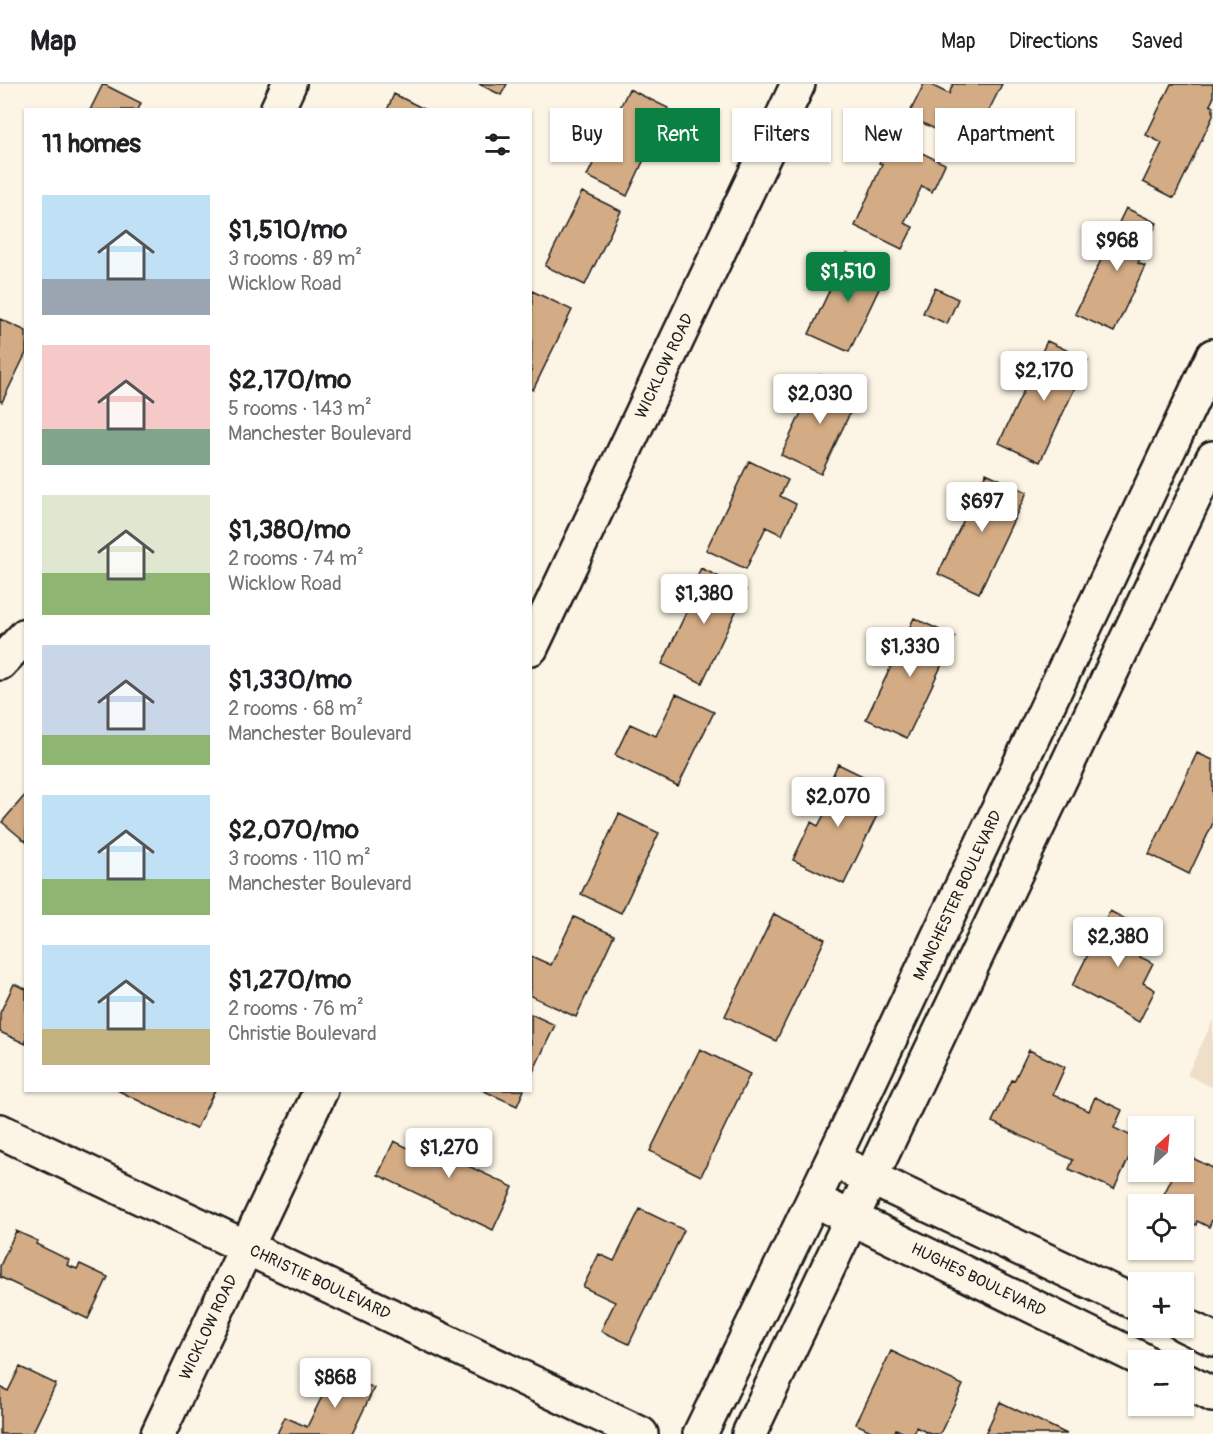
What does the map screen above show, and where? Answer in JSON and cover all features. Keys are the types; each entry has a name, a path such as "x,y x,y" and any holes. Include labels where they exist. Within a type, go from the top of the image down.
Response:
{"street":[{"path":"278,108 289,84"},
{"name":"WICKLOW ROAD","path":"532,646 798,84"},
{"name":"MANCHESTER BOULEVARD","path":"700,1434 833,1159 1213,356"},
{"path":"748,1434 1213,458"},
{"path":"0,663 24,637"},
{"name":"WICKLOW ROAD","path":"158,1434 320,1092"},
{"name":"CHRISTIE BOULEVARD","path":"0,1131 641,1434"},
{"path":"833,1159 1128,1299"},
{"name":"HUGHES BOULEVARD","path":"813,1199 1128,1353"},
{"path":"1194,1330 1213,1339"},
{"path":"1194,1385 1213,1395"}],"shaded area":[{"path":"1213,1020 1213,1088 1187,1075"}],"building":[{"path":"103,84 141,103 139,108 91,108"},
{"path":"479,84 507,84 501,95"},
{"path":"924,84 929,84 949,94 953,84 1002,84 990,108 935,108 935,129 923,123 923,108 912,108"},
{"path":"1171,84 1213,84 1213,99 1210,105 1213,107 1213,116 1174,198 1143,182 1162,143 1146,135"},
{"path":"629,89 668,108 635,108 635,162 643,162 627,196 587,176 594,162 623,162 623,108 620,108"},
{"path":"394,94 422,108 388,108"},
{"path":"923,153 935,159 935,162 945,164 932,192 922,186 904,223 913,227 902,249 855,226 882,164 879,163 923,162"},
{"path":"582,192 621,211 585,285 545,266"},
{"path":"1126,208 1157,223 1138,263 1145,266 1114,332 1075,314"},
{"path":"847,253 887,272 849,352 809,334"},
{"path":"935,288 958,299 947,324 923,313"},
{"path":"532,291 572,310 532,390"},
{"path":"0,319 24,330 24,357 2,402 0,401"},
{"path":"1047,341 1088,360 1040,462 999,443"},
{"path":"819,375 859,394 821,474 781,455"},
{"path":"749,461 788,480 780,496 796,504 782,535 766,527 746,569 706,550"},
{"path":"986,473 1027,492 979,593 938,574"},
{"path":"701,568 746,590 702,683 662,664 693,598 688,595"},
{"path":"914,618 955,637 907,738 866,719"},
{"path":"676,694 714,712 678,786 615,755 630,724 656,736"},
{"path":"1197,753 1213,760 1213,823 1189,874 1149,854"},
{"path":"838,764 865,777 856,797 880,809 844,884 793,860 811,822 818,826 828,807 820,803"},
{"path":"24,796 24,840 2,822"},
{"path":"619,814 659,833 621,913 581,894"},
{"path":"1110,911 1152,933 1140,957 1153,963 1143,983 1155,990 1139,1022 1072,986"},
{"path":"774,914 825,939 776,1041 725,1016"},
{"path":"574,917 614,935 576,1017 532,996 532,956 551,965"},
{"path":"14,984 24,988 24,1043 0,1032 0,1013"},
{"path":"532,1014 555,1025 532,1074"},
{"path":"700,1049 750,1074 701,1176 650,1151"},
{"path":"1029,1050 1065,1067 1053,1094 1089,1111 1095,1097 1122,1110 1114,1128 1128,1134 1128,1160 1114,1189 1069,1169 1073,1160 992,1122 1012,1080 1014,1081"},
{"path":"121,1092 214,1092 196,1129"},
{"path":"486,1092 523,1092 517,1106"},
{"path":"451,1131 477,1144 466,1165 513,1187 493,1230 378,1175 394,1141 422,1155 427,1144 441,1151"},
{"path":"1194,1159 1213,1168 1213,1221 1209,1227 1197,1221 1196,1225 1194,1224 1194,1194 1164,1194 1170,1182 1194,1182"},
{"path":"640,1209 684,1230 629,1344 601,1331 615,1302 583,1287 599,1254 614,1261"},
{"path":"16,1231 38,1241 36,1244 69,1260 67,1265 77,1269 80,1264 108,1277 88,1319 0,1277 0,1266"},
{"path":"891,1351 963,1385 940,1434 930,1434 916,1427 913,1434 906,1434 896,1429 894,1434 877,1434 856,1424"},
{"path":"20,1367 56,1384 32,1434 0,1434 0,1387 8,1391"},
{"path":"335,1370 374,1388 352,1434 277,1434 285,1417 307,1427"},
{"path":"1000,1402 1067,1434 985,1434"}]}
